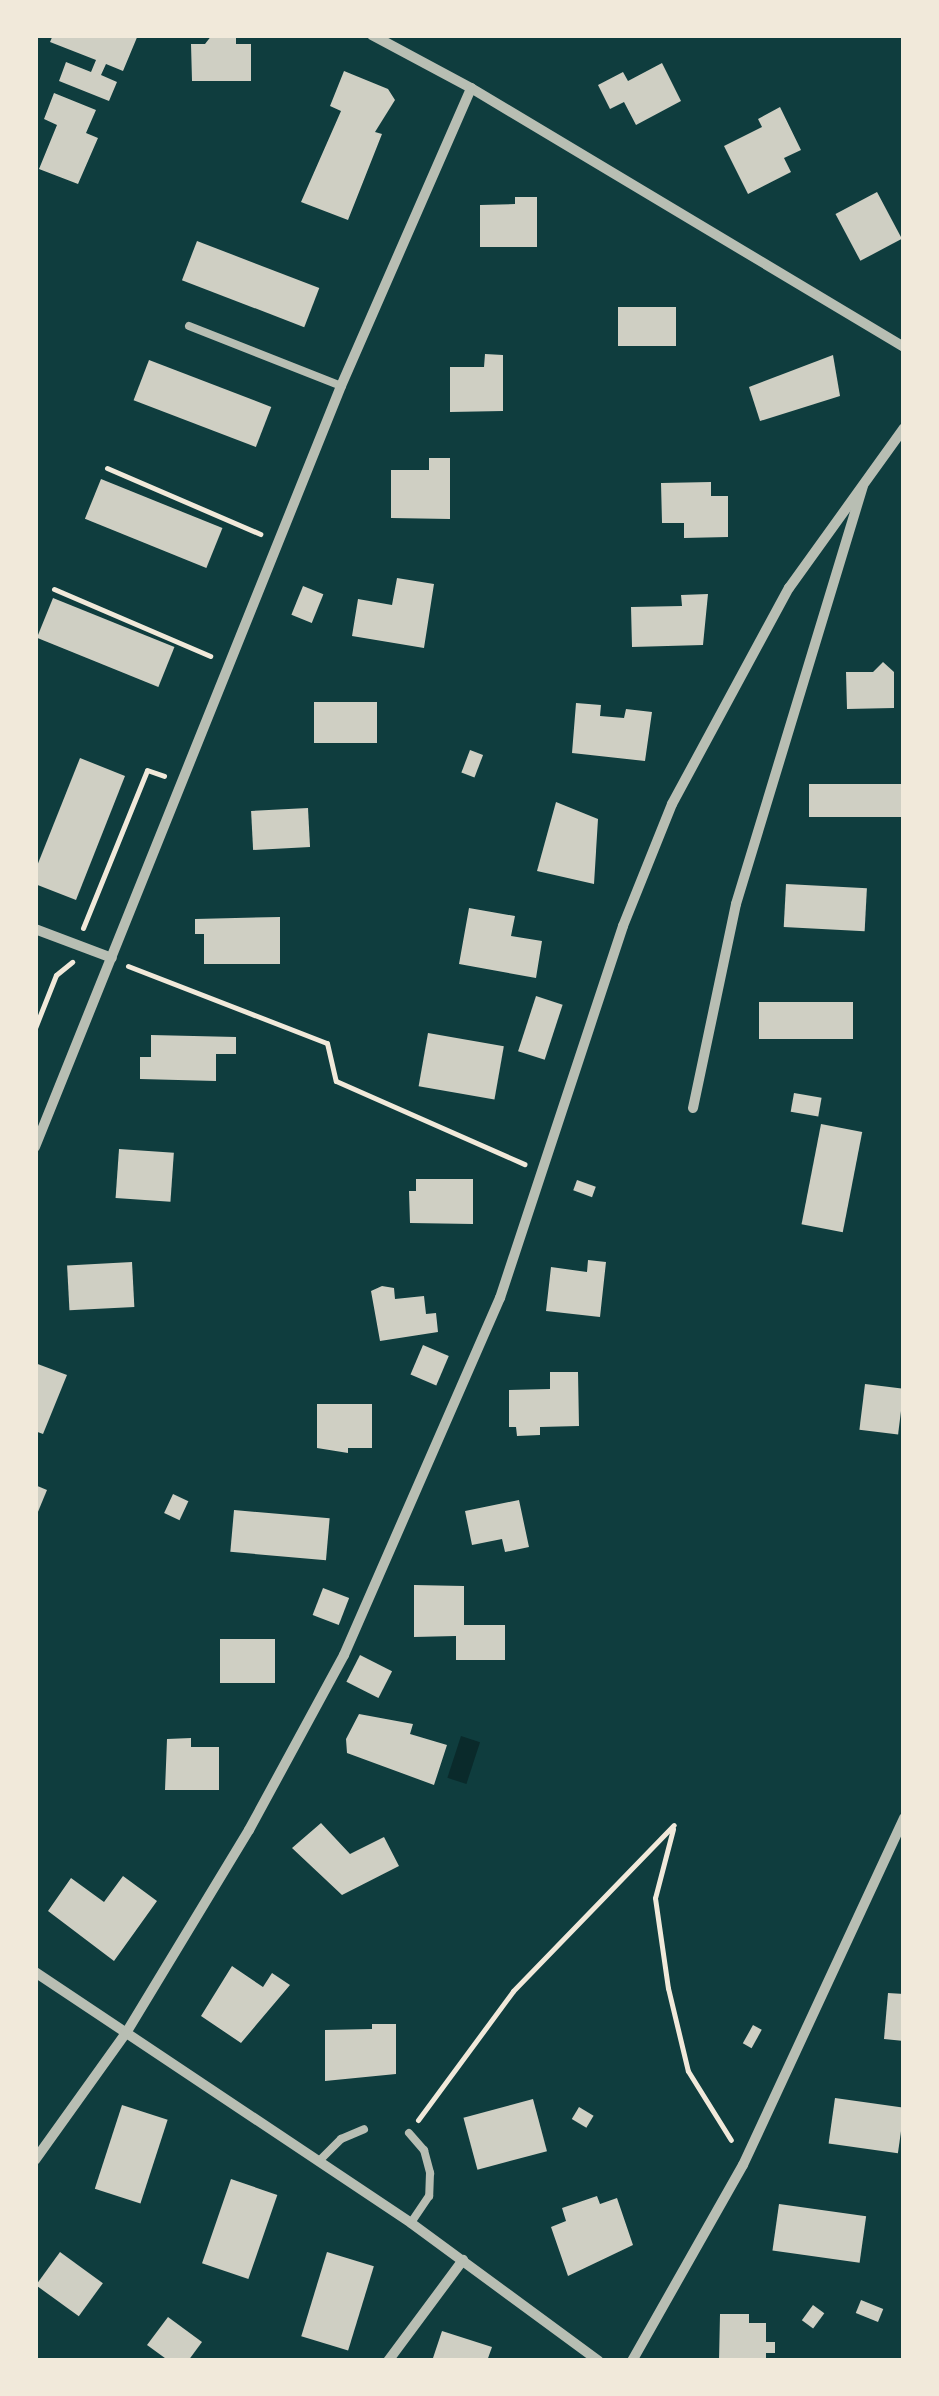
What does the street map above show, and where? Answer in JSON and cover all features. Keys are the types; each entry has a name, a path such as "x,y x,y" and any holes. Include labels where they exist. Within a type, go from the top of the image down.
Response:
{"street":[{"path":"372,35 472,88 904,347"},
{"path":"35,1147 341,386 472,88"},
{"path":"35,2160 126,2034 249,1830 344,1655 500,1298 622,926 672,804 789,588 904,428"},
{"path":"694,1108 736,904 866,476"},
{"path":"35,929 112,958"},
{"path":"632,2361 743,2165 904,1818"},
{"path":"35,1972 411,2224 599,2361"},
{"path":"388,2361 463,2260"}],"lane":[{"path":"189,326 341,386"},
{"path":"319,2161 341,2139 364,2129"},
{"path":"409,2132 424,2150 430,2173 430,2196 411,2224"}],"path":[{"path":"107,468 243,528"},
{"path":"54,589 192,648"},
{"path":"85,922 147,770 182,782"},
{"path":"112,958 327,1043 336,1082 541,1171"},
{"path":"35,1028 56,975 69,970"},
{"path":"409,2132 513,1991 674,1825 655,1898 668,1988 688,2070 743,2165"}],"water":[{"path":"461,1736 480,1742 466,1784 447,1778"}],"building":[{"path":"53,35 138,35 123,71 106,64 101,75 117,82 109,101 59,81 66,62 91,72 96,60 50,42"},
{"path":"212,35 236,35 236,44 251,44 251,81 192,81 191,44 205,44"},
{"path":"662,63 681,101 636,125 624,102 610,109 598,85 623,72 628,81"},
{"path":"344,71 388,89 395,100 375,132 382,134 348,220 301,202 341,111 330,106"},
{"path":"54,93 96,110 86,133 98,138 78,184 39,169 57,125 44,119"},
{"path":"780,107 801,150 784,158 791,172 748,194 724,146 762,127 758,119"},
{"path":"877,192 902,239 860,261 836,214"},
{"path":"515,197 537,197 537,247 480,247 480,205 515,204"},
{"path":"197,241 319,288 304,327 182,280"},
{"path":"618,307 676,307 676,346 618,346"},
{"path":"485,354 503,355 503,411 450,412 450,367 484,367"},
{"path":"833,355 840,396 760,421 749,387"},
{"path":"149,360 271,407 256,447 134,400"},
{"path":"429,458 450,458 450,519 391,518 391,470 429,470"},
{"path":"101,479 222,528 206,568 85,519"},
{"path":"711,482 711,496 728,496 728,537 684,538 684,523 662,523 661,483"},
{"path":"397,578 434,584 424,648 352,636 358,599 392,605"},
{"path":"303,586 323,594 312,623 291,615"},
{"path":"708,594 703,645 632,647 631,607 682,606 681,595"},
{"path":"53,598 174,647 158,687 37,638"},
{"path":"883,662 894,672 894,708 847,709 846,672 873,672"},
{"path":"314,702 377,702 377,743 314,743"},
{"path":"576,703 601,705 600,716 624,718 626,709 652,712 645,761 572,753"},
{"path":"470,750 483,755 474,777 461,772"},
{"path":"80,758 125,776 76,900 35,884 35,871"},
{"path":"809,784 904,784 904,817 809,817"},
{"path":"556,802 598,819 594,884 537,871"},
{"path":"308,808 310,847 253,850 251,811"},
{"path":"786,884 867,888 865,931 784,927"},
{"path":"469,908 515,916 511,936 542,941 536,978 459,964"},
{"path":"280,917 280,964 204,964 204,934 195,934 195,919"},
{"path":"536,996 563,1005 545,1060 518,1051"},
{"path":"759,1002 853,1002 853,1039 759,1039"},
{"path":"428,1033 504,1046 494,1100 419,1086"},
{"path":"151,1035 236,1037 236,1054 216,1054 216,1081 140,1079 140,1057 151,1057"},
{"path":"794,1093 822,1098 818,1117 791,1112"},
{"path":"821,1124 862,1132 843,1232 802,1224"},
{"path":"119,1149 174,1153 170,1202 116,1198"},
{"path":"416,1179 473,1179 473,1224 410,1223 409,1191 416,1191"},
{"path":"577,1180 596,1187 592,1197 573,1190"},
{"path":"588,1260 606,1262 600,1317 546,1311 551,1267 587,1272"},
{"path":"132,1262 134,1307 69,1310 67,1265"},
{"path":"382,1286 394,1288 395,1299 424,1296 426,1314 436,1313 438,1332 380,1341 371,1291"},
{"path":"423,1345 449,1356 436,1385 410,1374"},
{"path":"35,1363 67,1375 43,1434 35,1431"},
{"path":"550,1372 578,1372 579,1426 540,1427 540,1435 517,1436 516,1427 509,1427 509,1390 550,1389"},
{"path":"865,1384 904,1389 898,1434 859,1430"},
{"path":"317,1404 372,1404 372,1448 348,1448 348,1453 317,1448"},
{"path":"35,1485 47,1490 35,1519"},
{"path":"173,1494 188,1501 180,1520 164,1513"},
{"path":"519,1500 529,1547 505,1552 502,1539 472,1545 465,1511"},
{"path":"234,1510 330,1518 326,1560 230,1552"},
{"path":"414,1585 464,1586 464,1625 505,1625 505,1660 456,1660 456,1636 414,1637"},
{"path":"323,1588 349,1598 339,1625 313,1615"},
{"path":"220,1639 275,1639 275,1683 220,1683"},
{"path":"360,1655 392,1671 378,1698 346,1682"},
{"path":"359,1714 413,1724 410,1734 447,1745 434,1785 347,1753 346,1739"},
{"path":"191,1738 191,1747 219,1747 219,1790 165,1790 167,1739"},
{"path":"321,1823 350,1854 384,1837 399,1866 342,1895 292,1848"},
{"path":"123,1876 157,1901 114,1961 48,1911 71,1878 104,1902"},
{"path":"232,1966 263,1987 272,1973 290,1985 241,2043 201,2016"},
{"path":"888,1993 904,1994 904,2041 884,2039"},
{"path":"372,2024 396,2024 396,2074 325,2081 325,2030 372,2029"},
{"path":"753,2025 762,2030 752,2048 743,2043"},
{"path":"835,2098 904,2108 898,2153 829,2144"},
{"path":"533,2099 547,2151 477,2170 463,2118"},
{"path":"122,2105 168,2120 140,2204 95,2189"},
{"path":"579,2107 594,2116 586,2128 572,2119"},
{"path":"231,2179 277,2195 248,2279 202,2263"},
{"path":"597,2196 600,2204 617,2198 633,2245 568,2276 551,2227 566,2221 562,2208"},
{"path":"779,2204 866,2216 860,2263 772,2251"},
{"path":"60,2252 103,2283 79,2316 36,2285"},
{"path":"327,2252 374,2266 348,2350 301,2336"},
{"path":"861,2300 883,2309 878,2322 856,2313"},
{"path":"813,2305 824,2313 813,2329 802,2320"},
{"path":"720,2314 749,2314 749,2323 766,2323 766,2342 775,2342 775,2353 766,2353 766,2361 719,2361"},
{"path":"168,2317 202,2342 188,2361 169,2361 147,2345"},
{"path":"442,2331 492,2347 487,2361 432,2361"}]}
